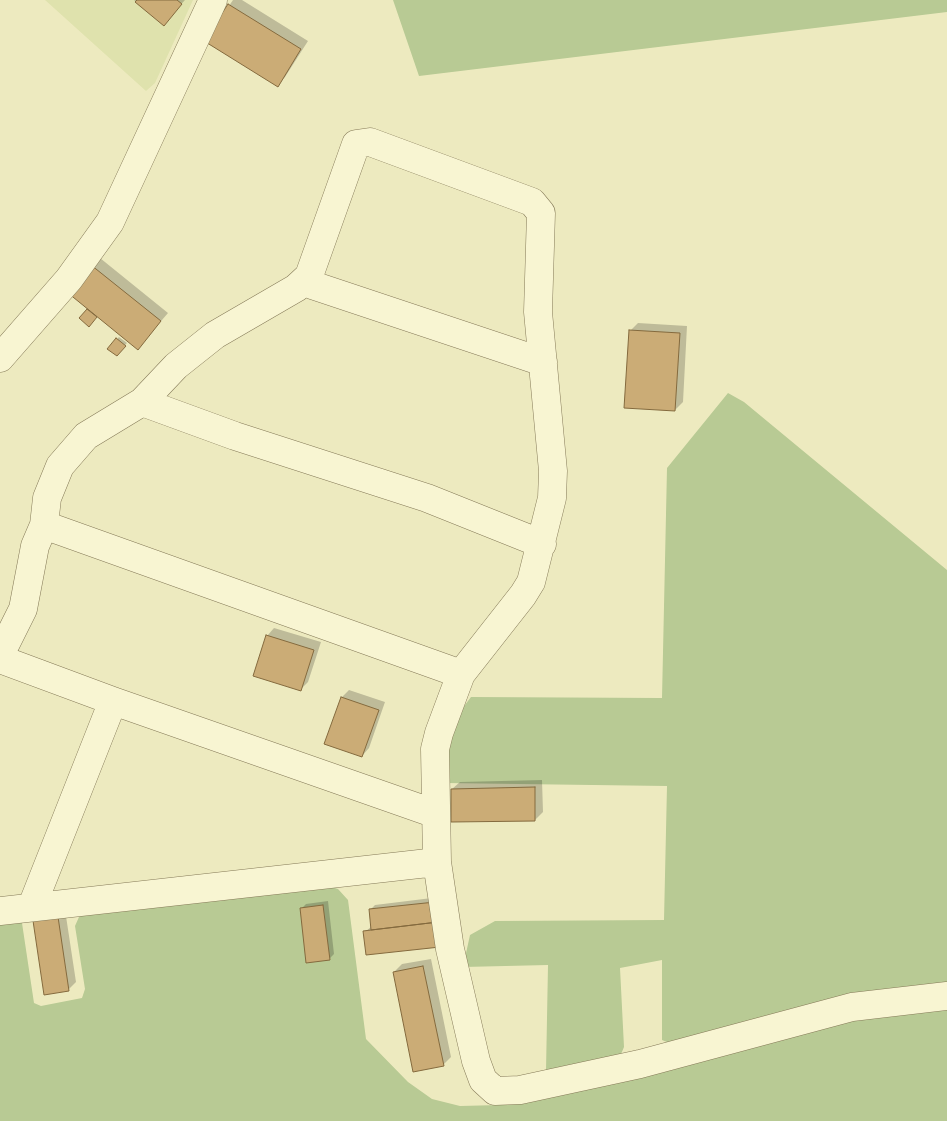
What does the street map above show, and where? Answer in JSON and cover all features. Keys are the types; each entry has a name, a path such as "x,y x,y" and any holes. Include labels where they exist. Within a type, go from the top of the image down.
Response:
{"street":[{"path":"0,358 69,279 110,222 213,0"},
{"path":"0,655 23,609 35,546 44,525 47,498 60,466 86,436 142,402 176,366 215,335 296,288 309,276 356,144 370,142 379,145 532,202 541,213 538,312 553,471 552,498 531,582 523,595 461,674 435,749 437,862 450,949 476,1061 483,1080 495,1091 520,1090 640,1064 852,1007 947,996"},
{"path":"309,276 312,285 543,362"},
{"path":"142,402 236,436 427,498 542,544"},
{"path":"44,525 461,674"},
{"path":"0,658 113,701 436,814"},
{"path":"32,906 113,701"},
{"path":"0,911 437,862"}],"green space":[{"path":"45,0 193,0 155,83 146,91"},
{"path":"393,0 947,0 947,12 419,76"},
{"path":"728,393 744,402 947,570 947,983 674,1045 662,1040 662,960 620,968 624,1047 619,1059 546,1071 548,965 463,967 470,935 495,921 664,920 667,786 444,783 452,722 471,697 662,698 667,468"},
{"path":"321,883 338,889 348,900 366,1039 408,1082 432,1099 460,1106 500,1105 556,1095 847,1016 947,1010 947,1121 0,1121 0,919 13,917 22,923 34,1003 41,1006 82,998 85,989 75,926 79,917 89,909"}],"building":[{"path":"137,0 177,0 182,4 164,26 135,2"},
{"path":"228,4 301,49 278,87 204,41"},
{"path":"91,265 161,321 138,350 68,293"},
{"path":"87,309 97,317 89,327 79,318"},
{"path":"629,330 680,333 675,411 624,408"},
{"path":"116,338 126,346 117,356 107,349"},
{"path":"266,635 314,650 301,691 253,676"},
{"path":"341,697 379,710 362,757 324,744"},
{"path":"535,787 535,821 451,822 451,789"},
{"path":"435,902 438,922 371,930 369,909"},
{"path":"323,905 330,960 306,963 300,908"},
{"path":"57,910 69,991 44,995 32,914"},
{"path":"438,922 440,947 366,955 363,931"},
{"path":"423,966 444,1066 413,1072 393,972"}]}
